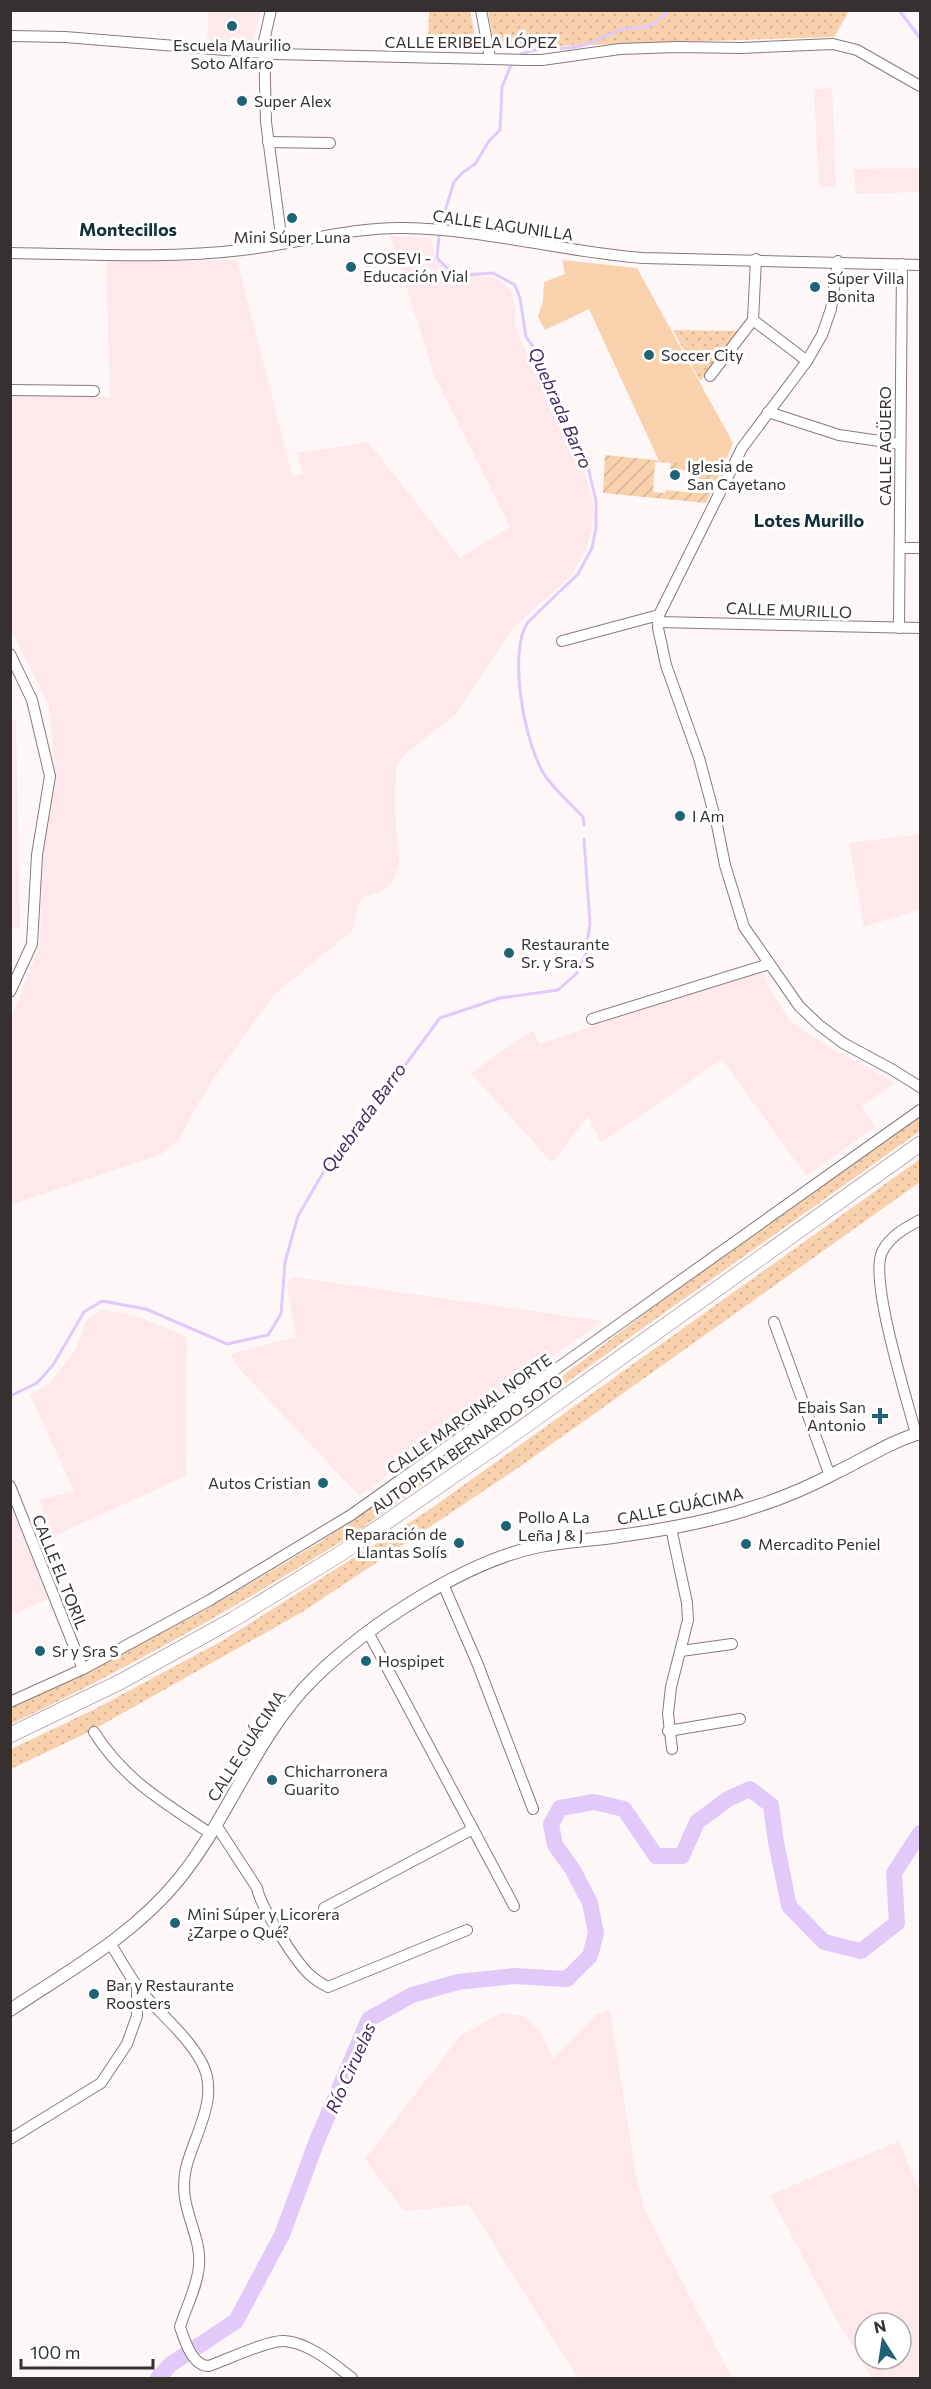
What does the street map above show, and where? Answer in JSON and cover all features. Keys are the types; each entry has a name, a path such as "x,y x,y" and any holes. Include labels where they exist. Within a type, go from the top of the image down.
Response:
{"highway":[{"name":"AUTOPISTA BERNARDO SOTO","path":"10,1735 120,1682 182,1648 340,1554 515,1433 921,1144"}],"main road":[{"name":"CALLE GUÁCIMA","path":"10,2010 110,1943 134,1925 168,1892 215,1826 262,1746 297,1696 329,1664 368,1632 443,1584 482,1566 526,1550 671,1528 748,1509 789,1495 918,1433"}],"street":[{"path":"271,10 264,41 268,142 282,243"},
{"path":"481,10 490,58"},
{"name":"CALLE ERIBELA LÓPEZ","path":"10,36 66,37 264,52 443,59 542,60 620,50 833,44 857,50 921,86"},
{"path":"268,142 330,143"},
{"name":"CALLE LAGUNILLA","path":"10,253 190,253 243,250 386,229 435,229 597,254 643,258 921,264"},
{"path":"710,376 753,320 756,259"},
{"path":"838,261 831,309 822,334 807,361 742,448 658,619 666,665 699,758 740,917 799,1006 819,1026 843,1043 921,1088"},
{"name":"CALLE AGÜERO","path":"898,627 902,264"},
{"path":"753,320 807,361"},
{"path":"10,390 94,391"},
{"path":"768,412 839,435 900,444"},
{"path":"900,548 921,548"},
{"name":"CALLE MURILLO","path":"562,641 658,619 921,628"},
{"path":"10,654 32,700 50,776 37,855 32,944 10,992"},
{"path":"592,1019 769,964"},
{"name":"CALLE MARGINAL NORTE","path":"10,1702 82,1669 210,1600 351,1515 921,1110"},
{"path":"918,1433 886,1320 879,1274 881,1254 887,1244 894,1236 921,1220"},
{"path":"774,1322 830,1476"},
{"name":"CALLE EL TORIL","path":"10,1486 82,1669"},
{"path":"671,1528 687,1604 688,1620 671,1687 668,1731 672,1749"},
{"path":"443,1584 478,1665 533,1809"},
{"path":"368,1632 514,1906"},
{"path":"681,1651 732,1644"},
{"path":"668,1731 740,1719"},
{"path":"94,1732 121,1768 148,1792 215,1826 238,1856 257,1888 259,1899 296,1956 308,1973 328,1987 466,1930"},
{"path":"324,1908 473,1829"},
{"path":"110,1943 137,1986 191,2046 202,2064 209,2085 207,2103 186,2168 184,2183 184,2199 199,2266 190,2302 180,2327 196,2362 202,2366 209,2366 270,2343 283,2341 305,2347 352,2379"},
{"path":"10,2139 101,2082 127,2044 137,2016 137,1986"}],"shaded area":[{"name":"Escuela Maurilio Soto Alfaro","path":"209,11 261,11 252,45 207,42"},
{"path":"429,11 470,11 477,46 475,50 428,49"},
{"path":"488,11 849,11 834,37 495,48"},
{"path":"832,87 836,187 819,187 814,90"},
{"path":"920,168 920,192 856,194 854,169"},
{"path":"390,236 431,238 435,259 448,270 463,276 477,275 499,279 511,290 515,305 515,323 520,339 536,369 544,396 585,473 593,504 592,531 584,553 570,577 513,628 457,713 408,752 396,765 395,810 399,864 393,882 383,891 365,897 358,904 353,930 274,995 223,1065 197,1105 179,1140 160,1155 11,1205 11,1019 40,944 42,859 56,778 49,706 11,630 11,396 110,397 106,261 237,260 292,475 303,474 297,453 368,442 460,558 510,527 435,377"},
{"name":"Soccer City","path":"562,260 637,268 733,443 723,467 659,461 589,309 545,330 538,317 543,301 544,282 565,274"},
{"path":"673,330 737,331 739,334 700,381"},
{"path":"605,455 723,467 706,503 603,493","holes":["655,462 671,463 670,469 696,471 695,493 666,490 665,493 653,492"]},
{"path":"11,719 16,719 20,928 11,929"},
{"path":"920,834 920,909 864,927 849,843"},
{"path":"761,970 769,988 790,1021 834,1050 896,1083 861,1106 875,1127 806,1176 722,1059 601,1143 588,1116 552,1163 471,1073 533,1030 539,1044"},
{"path":"920,1117 920,1131 352,1535 184,1634 98,1681 11,1724 11,1708 205,1610 317,1544 549,1386 660,1302"},
{"path":"920,1159 920,1182 518,1468 304,1611 91,1731 11,1769 11,1749 93,1710 222,1641 426,1512"},
{"path":"293,1277 602,1321 359,1496 234,1363 231,1354 296,1337 287,1284"},
{"path":"102,1309 139,1317 187,1337 186,1476 49,1538 40,1500 74,1491 30,1395 50,1383 75,1351 87,1320"},
{"path":"10,1499 48,1599 11,1615 10,1615"},
{"path":"610,2010 636,2176 644,2208 732,2378 578,2378 469,2205 404,2211 365,2159 460,2036 501,2013 524,2016 540,2031 553,2059 597,2014"},
{"path":"899,2141 920,2193 920,2378 872,2378 868,2371 913,2371 913,2311 853,2311 853,2346 770,2195"}],"waterway":[{"name":"Quebrada Barro","path":"521,54 541,49 588,44 624,29 654,24 669,10"},
{"path":"899,10 920,38"},
{"name":"Quebrada Barro","path":"440,227 454,182 475,164 489,141 500,130 502,87 511,65"},
{"name":"Quebrada Barro","path":"439,234 437,258 448,269 463,275 493,273 515,285 520,298 526,337 538,353 546,386 589,471 596,501 596,528 592,548 578,574 528,622 522,636 519,654 521,700 531,745 546,777 583,817 584,825"},
{"name":"Quebrada Barro","path":"10,1396 37,1383 53,1365 84,1312 102,1301 146,1309 227,1344 268,1335 281,1314 285,1262 298,1216 338,1147 406,1064 440,1018 500,998 558,990 576,974 585,956 590,924 584,839"},
{"name":"Río Ciruelas","path":"158,2378 171,2364 236,2321 282,2235 316,2143 369,2019 412,1995 458,1982 514,1976 567,1979 590,1956 596,1933 590,1903 573,1870 555,1845 551,1824 560,1808 594,1802 624,1809 656,1856 682,1856 697,1822 728,1799 750,1789 771,1805 789,1906 824,1942 861,1951 897,1923 894,1873 920,1833"}],"place":[{"name":"Escuela Maurilio Soto Alfaro","path":"232,26"},
{"name":"Super Alex","path":"242,101"},
{"name":"Mini Súper Luna","path":"292,218"},
{"name":"COSEVI - Educación Vial","path":"351,267"},
{"name":"Súper Villa Bonita","path":"815,287"},
{"name":"Soccer City","path":"649,355"},
{"name":"Iglesia de San Cayetano","path":"675,475"},
{"name":"I Am","path":"680,816"},
{"name":"Restaurante Sr. y Sra. S","path":"509,953"},
{"name":"Ebais San Antonio","path":"880,1416"},
{"name":"Autos Cristian","path":"323,1483"},
{"name":"Pollo A La Leña J & J","path":"506,1526"},
{"name":"Reparación de Llantas Solís","path":"459,1543"},
{"name":"Mercadito Peniel","path":"746,1544"},
{"name":"Sr y Sra S","path":"40,1651"},
{"name":"Hospipet","path":"366,1661"},
{"name":"Chicharronera Guarito","path":"272,1780"},
{"name":"Mini Súper y Licorera ¿Zarpe o Qué?","path":"175,1923"},
{"name":"Bar y Restaurante Roosters","path":"94,1994"}],"district":[{"name":"Montecillos","path":"128,230"},
{"name":"Lotes Murillo","path":"809,521"}]}
